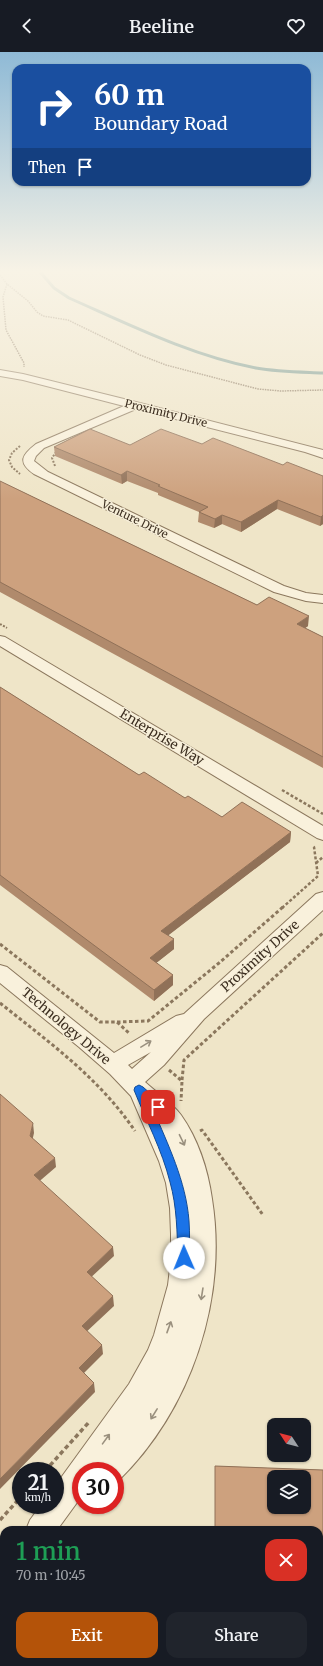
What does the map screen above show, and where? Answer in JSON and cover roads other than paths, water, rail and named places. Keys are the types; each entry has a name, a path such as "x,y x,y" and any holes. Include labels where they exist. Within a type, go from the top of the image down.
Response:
{"street":[{"name":"Proximity Drive","path":"0,369 23,377"},
{"name":"Proximity Drive","path":"0,373 23,377 323,453"},
{"name":"Venture Drive","path":"96,421 118,401"},
{"name":"Venture Drive","path":"136,405 40,446 32,451 28,457 28,462 33,468 44,475 294,595 323,599"},
{"name":"Enterprise Way","path":"0,640 323,834"},
{"name":"Proximity Drive","path":"113,1064 150,1052 197,1013 323,899"},
{"name":"Technology Drive","path":"0,972 113,1064 168,1116 194,1131 194,1166 204,1214 206,1258 202,1294 197,1316 182,1360 165,1395 143,1431 118,1462"},
{"name":"Proximity Drive","path":"135,1086 150,1052"},
{"path":"89,1462 145,1382 159,1356 172,1322 184,1258 183,1220 176,1182 169,1161 135,1086"},
{"path":"44,1526 72,1487"},
{"path":"46,1526 72,1503"}],"waterway":[{"path":"188,348 232,363 256,368 323,373"}]}
